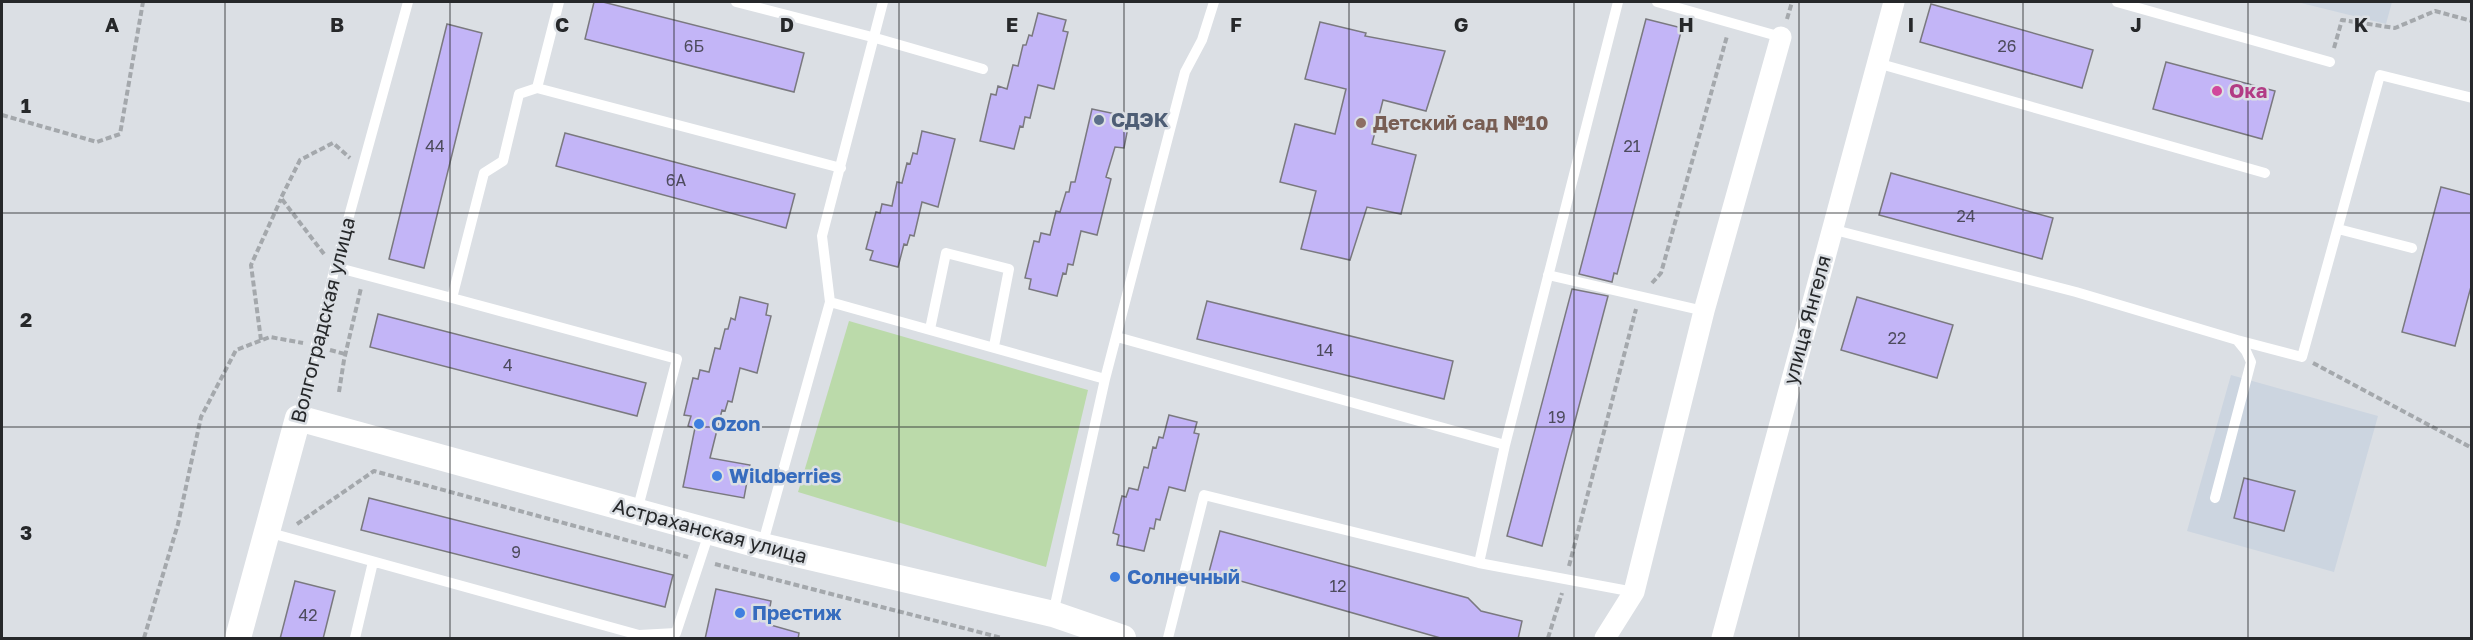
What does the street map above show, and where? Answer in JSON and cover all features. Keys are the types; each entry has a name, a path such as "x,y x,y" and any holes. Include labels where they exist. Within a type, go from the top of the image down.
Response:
{"street":[{"name":"улица Янгеля","path":"1722,639 1894,2"},
{"path":"1605,639 1634,592 1704,311 1781,37"},
{"name":"Астраханская улица","path":"298,418 762,546 1053,614 1078,628 1123,639"},
{"name":"Волгоградская улица","path":"238,639 279,535 298,418"}],"lane":[{"name":"Волгоградская улица","path":"298,418 335,267 408,2"},
{"path":"537,88 559,2"},
{"path":"736,2 984,69"},
{"path":"762,546 830,302 822,236 841,168 872,37 883,2"},
{"path":"1053,614 1105,379 1185,72 1202,40 1214,2"},
{"path":"1479,562 1505,445 1618,2"},
{"path":"1657,2 1781,37"},
{"path":"2117,2 2330,62"},
{"path":"1877,63 2265,173"},
{"path":"1831,229 2076,292 2302,357 2380,75 2472,98"},
{"path":"452,298 484,174 503,161 519,94 537,88 841,168"},
{"path":"2338,229 2412,248"},
{"path":"930,329 946,253 1009,269 994,346"},
{"path":"335,267 677,359 637,512"},
{"path":"1548,275 1704,311"},
{"path":"830,302 994,346 1105,379"},
{"path":"1117,337 1505,445"},
{"path":"2215,498 2251,362 2237,340"},
{"path":"1168,639 1204,495 1479,562 1634,592"},
{"path":"279,535 638,637 676,633 710,530"},
{"path":"355,639 374,562"}],"path":[{"path":"2,115 97,142 120,134 143,2"},
{"path":"2330,62 2342,20 2394,28 2435,11 2472,21"},
{"path":"1548,639 1566,579 1640,296 1661,273 1731,22"},
{"path":"261,340 251,265 300,160 333,143 362,168"},
{"path":"281,198 310,238 335,267"},
{"path":"339,392 364,275"},
{"path":"144,639 178,524 201,417 236,350 270,337 316,346"},
{"path":"2302,357 2472,448"},
{"path":"279,535 374,471 1002,639"}],"shaded area":[{"path":"2297,2 2392,2 2386,24"},
{"path":"2231,375 2378,416 2334,572 2187,531"}],"green space":[{"path":"849,321 1088,390 1046,567 798,492"}],"building":[{"path":"594,2 603,2 804,53 794,92 585,39"},
{"path":"1931,4 2093,50 2082,88 1920,42"},
{"path":"1038,13 1066,20 1063,31 1068,32 1054,89 1038,85 1030,118 1025,117 1023,127 1020,126 1014,149 980,141 991,94 996,95 998,86 1007,89 1013,65 1018,66 1023,45 1026,45 1029,35 1032,36"},
{"path":"1646,19 1682,28 1617,274 1614,273 1612,282 1579,274"},
{"name":"Детский сад №10","path":"1320,22 1366,33 1365,36 1445,51 1426,111 1383,100 1372,144 1416,155 1401,214 1367,207 1350,260 1301,249 1316,191 1280,182 1295,124 1335,134 1346,89 1305,79"},
{"path":"447,24 482,33 424,268 389,259"},
{"path":"2166,62 2275,91 2262,139 2153,109"},
{"path":"1092,109 1130,117 1124,148 1115,147 1106,177 1111,179 1097,235 1081,231 1073,265 1068,264 1066,274 1063,273 1057,296 1029,289 1031,279 1025,278 1034,241 1039,242 1041,233 1050,235 1056,211 1060,212 1071,182 1075,182"},
{"path":"922,131 955,139 938,207 922,202 914,236 910,235 907,245 904,244 898,267 870,260 873,251 866,249 876,212 880,213 882,204 892,206 897,182 902,183 907,163 910,164 913,153 917,154"},
{"path":"565,133 795,194 786,228 556,166"},
{"path":"1891,173 2053,218 2042,259 1879,215"},
{"path":"2441,187 2472,195 2472,283 2455,346 2402,332"},
{"path":"1572,289 1608,296 1542,546 1507,536"},
{"path":"740,297 768,304 766,315 771,316 757,373 740,368 732,402 728,401 725,411 722,410 710,458 750,465 744,498 683,487 695,428 688,426 691,416 684,415 693,378 698,379 700,370 709,372 715,348 720,349 725,329 728,329 731,318 735,320"},
{"path":"1857,297 1953,325 1937,378 1841,350"},
{"path":"1207,301 1453,361 1444,399 1197,339"},
{"path":"378,314 646,383 637,416 370,347"},
{"path":"1169,415 1197,422 1194,433 1199,434 1185,491 1169,487 1160,520 1156,519 1154,529 1150,528 1144,551 1117,545 1119,535 1113,533 1122,496 1126,497 1129,488 1138,490 1144,467 1148,468 1153,447 1156,448 1159,437 1163,438"},
{"path":"2244,478 2295,491 2284,531 2234,518"},
{"path":"369,498 673,575 665,607 361,530"},
{"path":"1220,531 1468,598 1481,611 1522,621 1518,639 1444,639 1209,572"},
{"path":"295,581 335,591 323,639 280,639"},
{"name":"Престиж","path":"716,589 771,601 767,624 799,633 798,639 705,639"}],"place":[{"name":"Ока","path":"2217,91"},
{"name":"СДЭК","path":"1099,120"},
{"name":"Детский сад №10","path":"1361,123"},
{"name":"Ozon","path":"699,424"},
{"name":"Wildberries","path":"717,476"},
{"name":"Солнечный","path":"1115,577"},
{"name":"Престиж","path":"740,613"}]}
